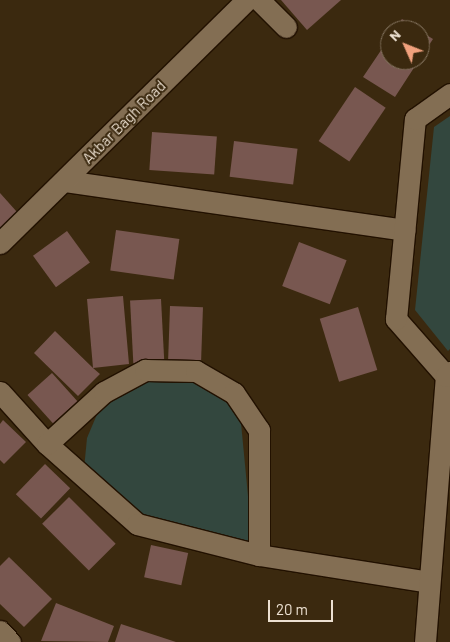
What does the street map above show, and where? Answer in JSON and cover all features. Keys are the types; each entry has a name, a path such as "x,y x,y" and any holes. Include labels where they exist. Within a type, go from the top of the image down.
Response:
{"street":[{"name":"Akbar Bagh Road","path":"0,242 65,181 246,0"},
{"path":"259,0 286,27"},
{"path":"425,642 448,374 396,319 415,120 450,94"},
{"path":"65,181 404,230"},
{"path":"47,444 104,392 145,370 196,371 234,393 258,430 259,555"},
{"path":"0,392 47,444 137,524 259,555 430,582"},
{"path":"0,632 10,642"}],"green space":[{"path":"450,116 450,349 448,351 415,310 434,127"},
{"path":"169,377 202,378 239,402 253,548 138,519 84,469 87,438 98,412 134,382"}],"building":[{"path":"281,0 341,0 307,30"},
{"path":"380,52 380,70 413,70 395,97 363,77"},
{"path":"355,87 386,108 349,162 319,141"},
{"path":"152,132 217,137 214,174 149,170"},
{"path":"234,141 298,149 293,185 230,177"},
{"path":"0,193 17,212 0,228"},
{"path":"116,230 179,239 174,280 110,271"},
{"path":"67,231 90,263 56,287 33,256"},
{"path":"299,242 347,260 330,304 282,286"},
{"path":"123,296 129,364 93,368 87,299"},
{"path":"161,299 164,362 133,364 130,301"},
{"path":"170,306 203,307 201,362 168,361"},
{"path":"358,307 377,370 339,382 320,319"},
{"path":"55,331 100,374 78,396 34,353"},
{"path":"52,373 77,401 53,423 27,395"},
{"path":"3,420 26,442 4,464 0,460 0,424"},
{"path":"45,464 70,488 41,519 16,494"},
{"path":"69,497 116,544 89,571 42,524"},
{"path":"151,545 188,553 181,585 144,577"},
{"path":"9,557 52,599 24,627 0,604 0,566"},
{"path":"56,603 114,626 108,642 41,641"},
{"path":"121,624 176,642 115,642"}]}
